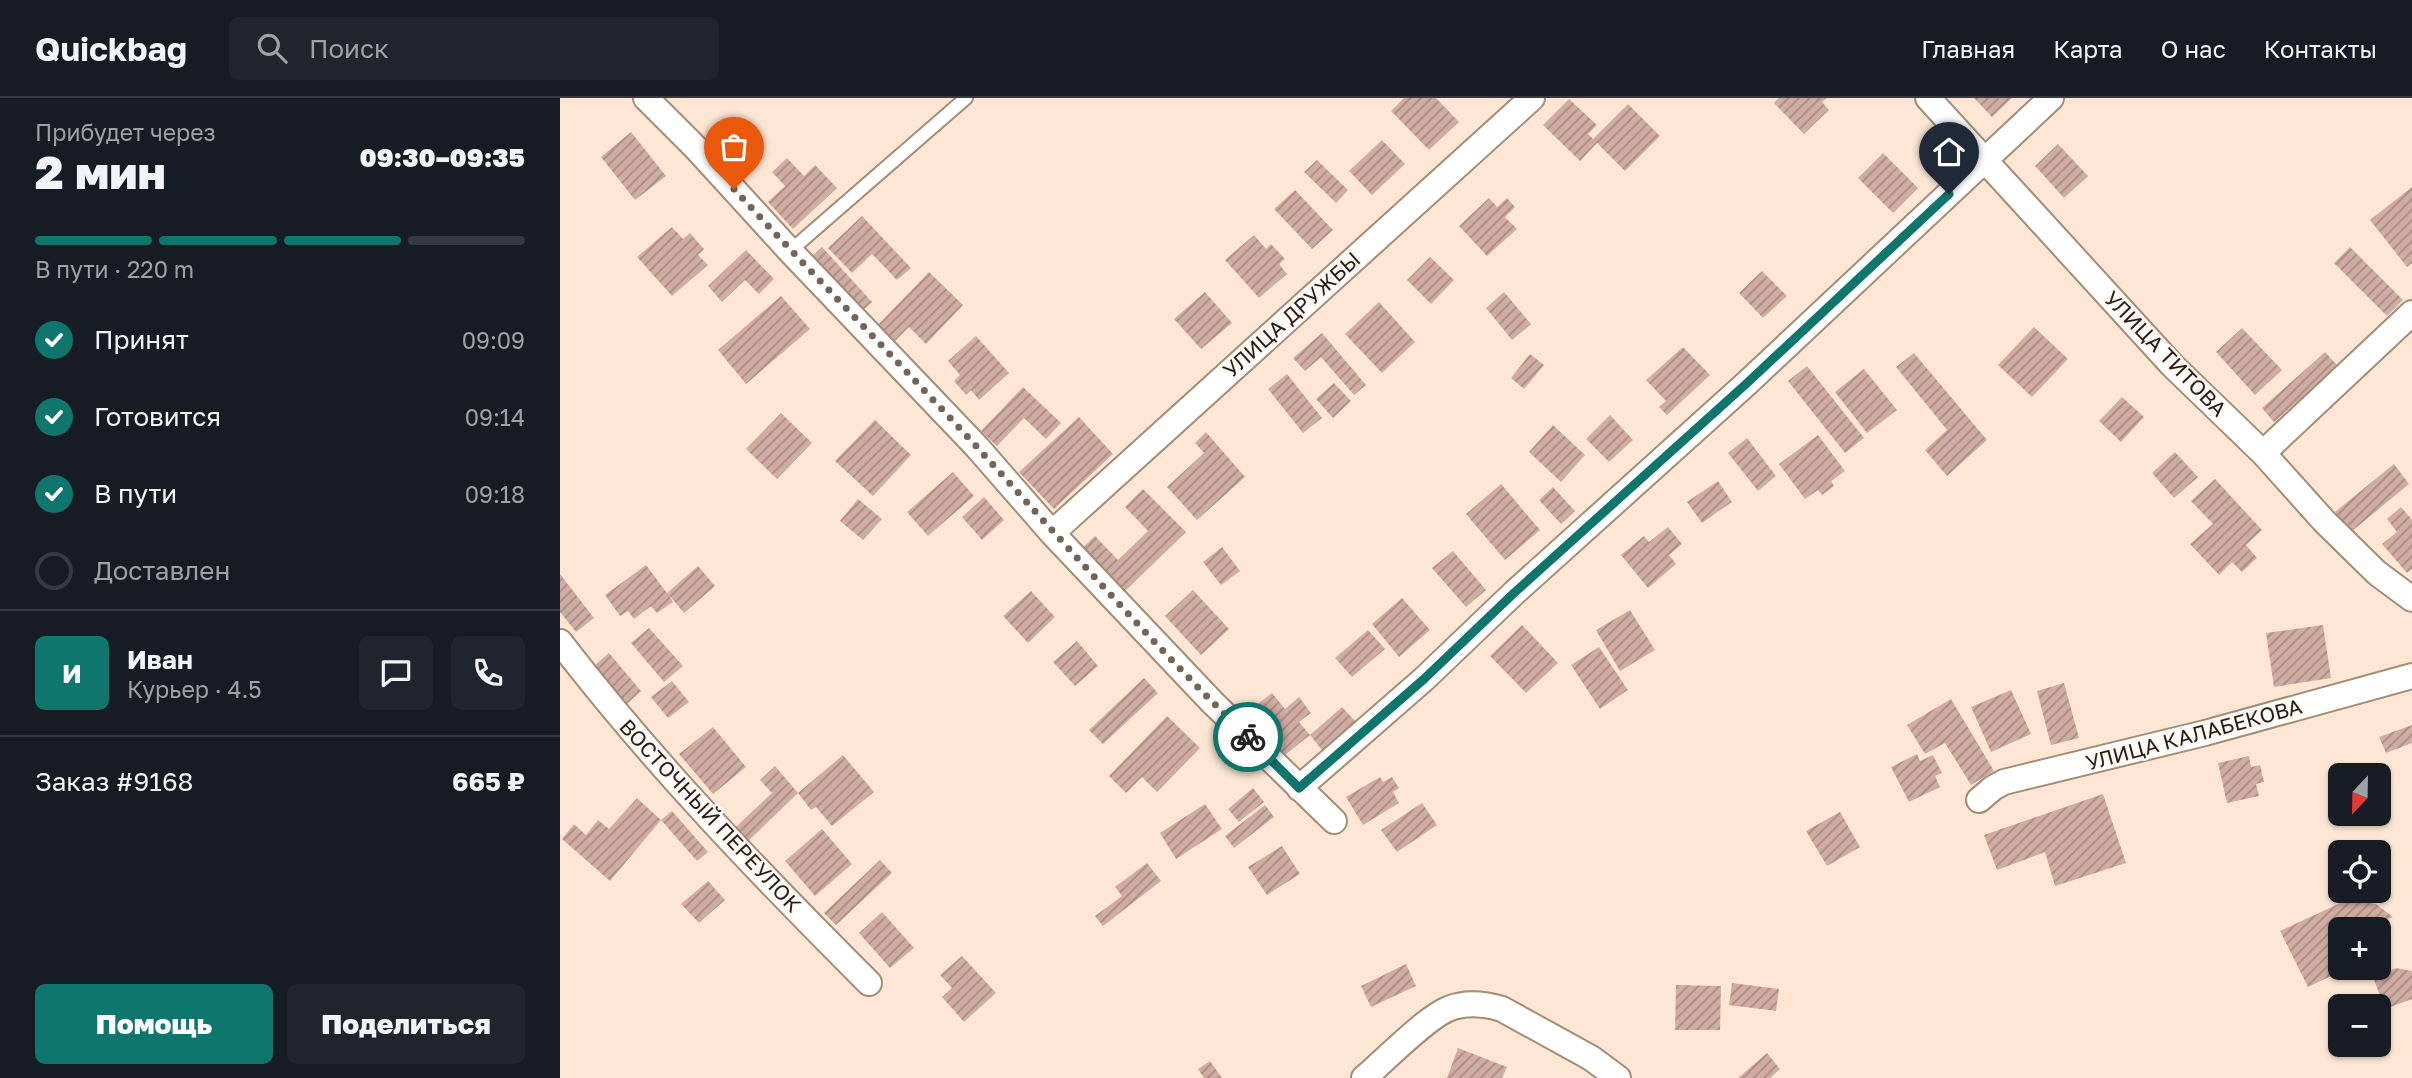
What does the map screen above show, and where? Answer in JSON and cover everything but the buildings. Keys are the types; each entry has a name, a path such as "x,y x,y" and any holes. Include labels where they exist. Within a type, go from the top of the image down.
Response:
{"street":[{"path":"646,98 977,447 1052,533 1212,702 1334,821"},
{"name":"УЛИЦА ДРУЖБЫ","path":"1052,533 1532,98"},
{"name":"УЛИЦА ТИТОВА","path":"1928,98 2172,365 2263,453 2324,521 2377,573 2412,599"},
{"path":"1299,788 1424,679 1514,593 1746,384 2051,98"},
{"path":"2263,453 2412,313"},
{"name":"ВОСТОЧНЫЙ ПЕРЕУЛОК","path":"560,642 611,708 671,776 776,890 869,983"},
{"name":"УЛИЦА КАЛАБЕКОВА","path":"1979,800 2004,782 2192,736 2412,676"},
{"path":"1364,1078 1430,1021 1449,1009 1486,1004 1502,1009 1591,1058 1618,1078"}],"lane":[{"path":"790,251 966,98"}],"way so far":[{"path":"734,189 977,447 1052,533 1248,737"}],"route":[{"path":"1248,737 1299,788 1424,679 1949,194"}]}
